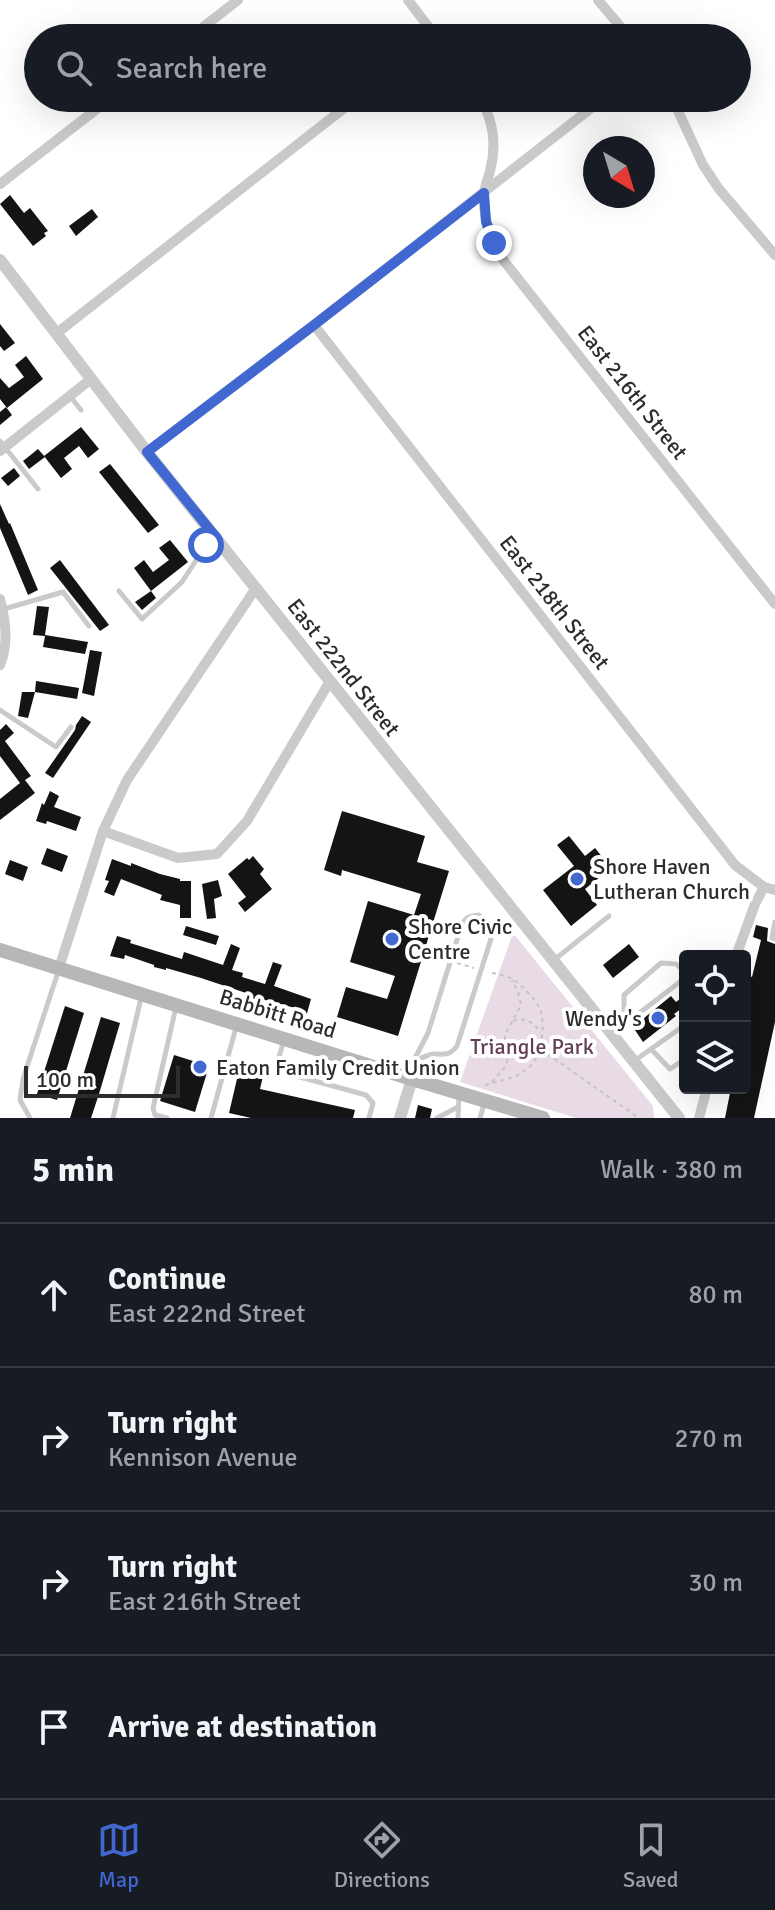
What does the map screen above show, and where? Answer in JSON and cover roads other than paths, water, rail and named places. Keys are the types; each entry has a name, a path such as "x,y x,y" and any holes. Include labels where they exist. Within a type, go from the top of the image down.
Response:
{"main road":[{"name":"Babbitt Road","path":"0,950 412,1079 459,1092 485,1093 543,1118"}],"street":[{"path":"207,24 238,0"},
{"path":"408,0 426,24"},
{"path":"598,0 618,24"},
{"path":"0,184 93,112"},
{"path":"57,333 339,112"},
{"name":"East 216th Street","path":"488,112 493,133 491,168 484,193 486,222 504,261 775,604"},
{"path":"147,452 586,112"},
{"path":"678,112 703,165 719,189 775,255"},
{"name":"East 222nd Street","path":"0,260 147,452 679,1118"},
{"name":"East 218th Street","path":"314,325 735,865 769,888"},
{"path":"2,446 91,379"},
{"path":"59,968 103,831 127,780 256,588"},
{"path":"0,665 6,651 2,604"},
{"path":"103,831 178,858 217,854 247,821 330,681"},
{"path":"738,950 755,904 769,888"},
{"path":"400,1118 412,1079"},
{"path":"699,1118 705,1094"},
{"name":"East 222nd Street","path":"661,1096 665,1118"}],"lane":[{"path":"70,395 81,410"},
{"path":"2,446 38,489"},
{"path":"119,591 142,619 182,582 215,536"},
{"path":"2,604 63,592 89,626"},
{"path":"0,710 56,747 71,727"},
{"path":"412,1079 415,1061 428,1033 464,919 479,915 489,924 491,931 457,1046 446,1055 435,1054 415,1061"},
{"path":"553,960 609,916"},
{"path":"775,923 772,938 775,939"},
{"path":"624,1025 624,995 661,963 679,967"},
{"path":"30,1118 20,1100 23,1079 59,968"},
{"path":"611,1033 679,983"},
{"path":"113,1118 142,994"},
{"path":"167,1118 155,1115 153,1108 176,1005"},
{"path":"211,1118 238,1024"},
{"path":"634,1061 679,1029"},
{"path":"284,1038 276,1068 278,1071 366,1095 373,1103 369,1118"},
{"path":"651,1049 670,1069 679,1063"},
{"path":"458,1118 459,1092"},
{"path":"480,1118 485,1093"},
{"path":"437,1118 458,1107"}],"place":[{"name":"Shore Haven Lutheran Church","path":"577,879"},
{"name":"Shore Civic Centre","path":"392,939"},
{"name":"Wendy's","path":"658,1018"},
{"name":"Eaton Family Credit Union","path":"200,1067"}],"park label":[{"name":"Triangle Park","path":"532,1046"}]}
